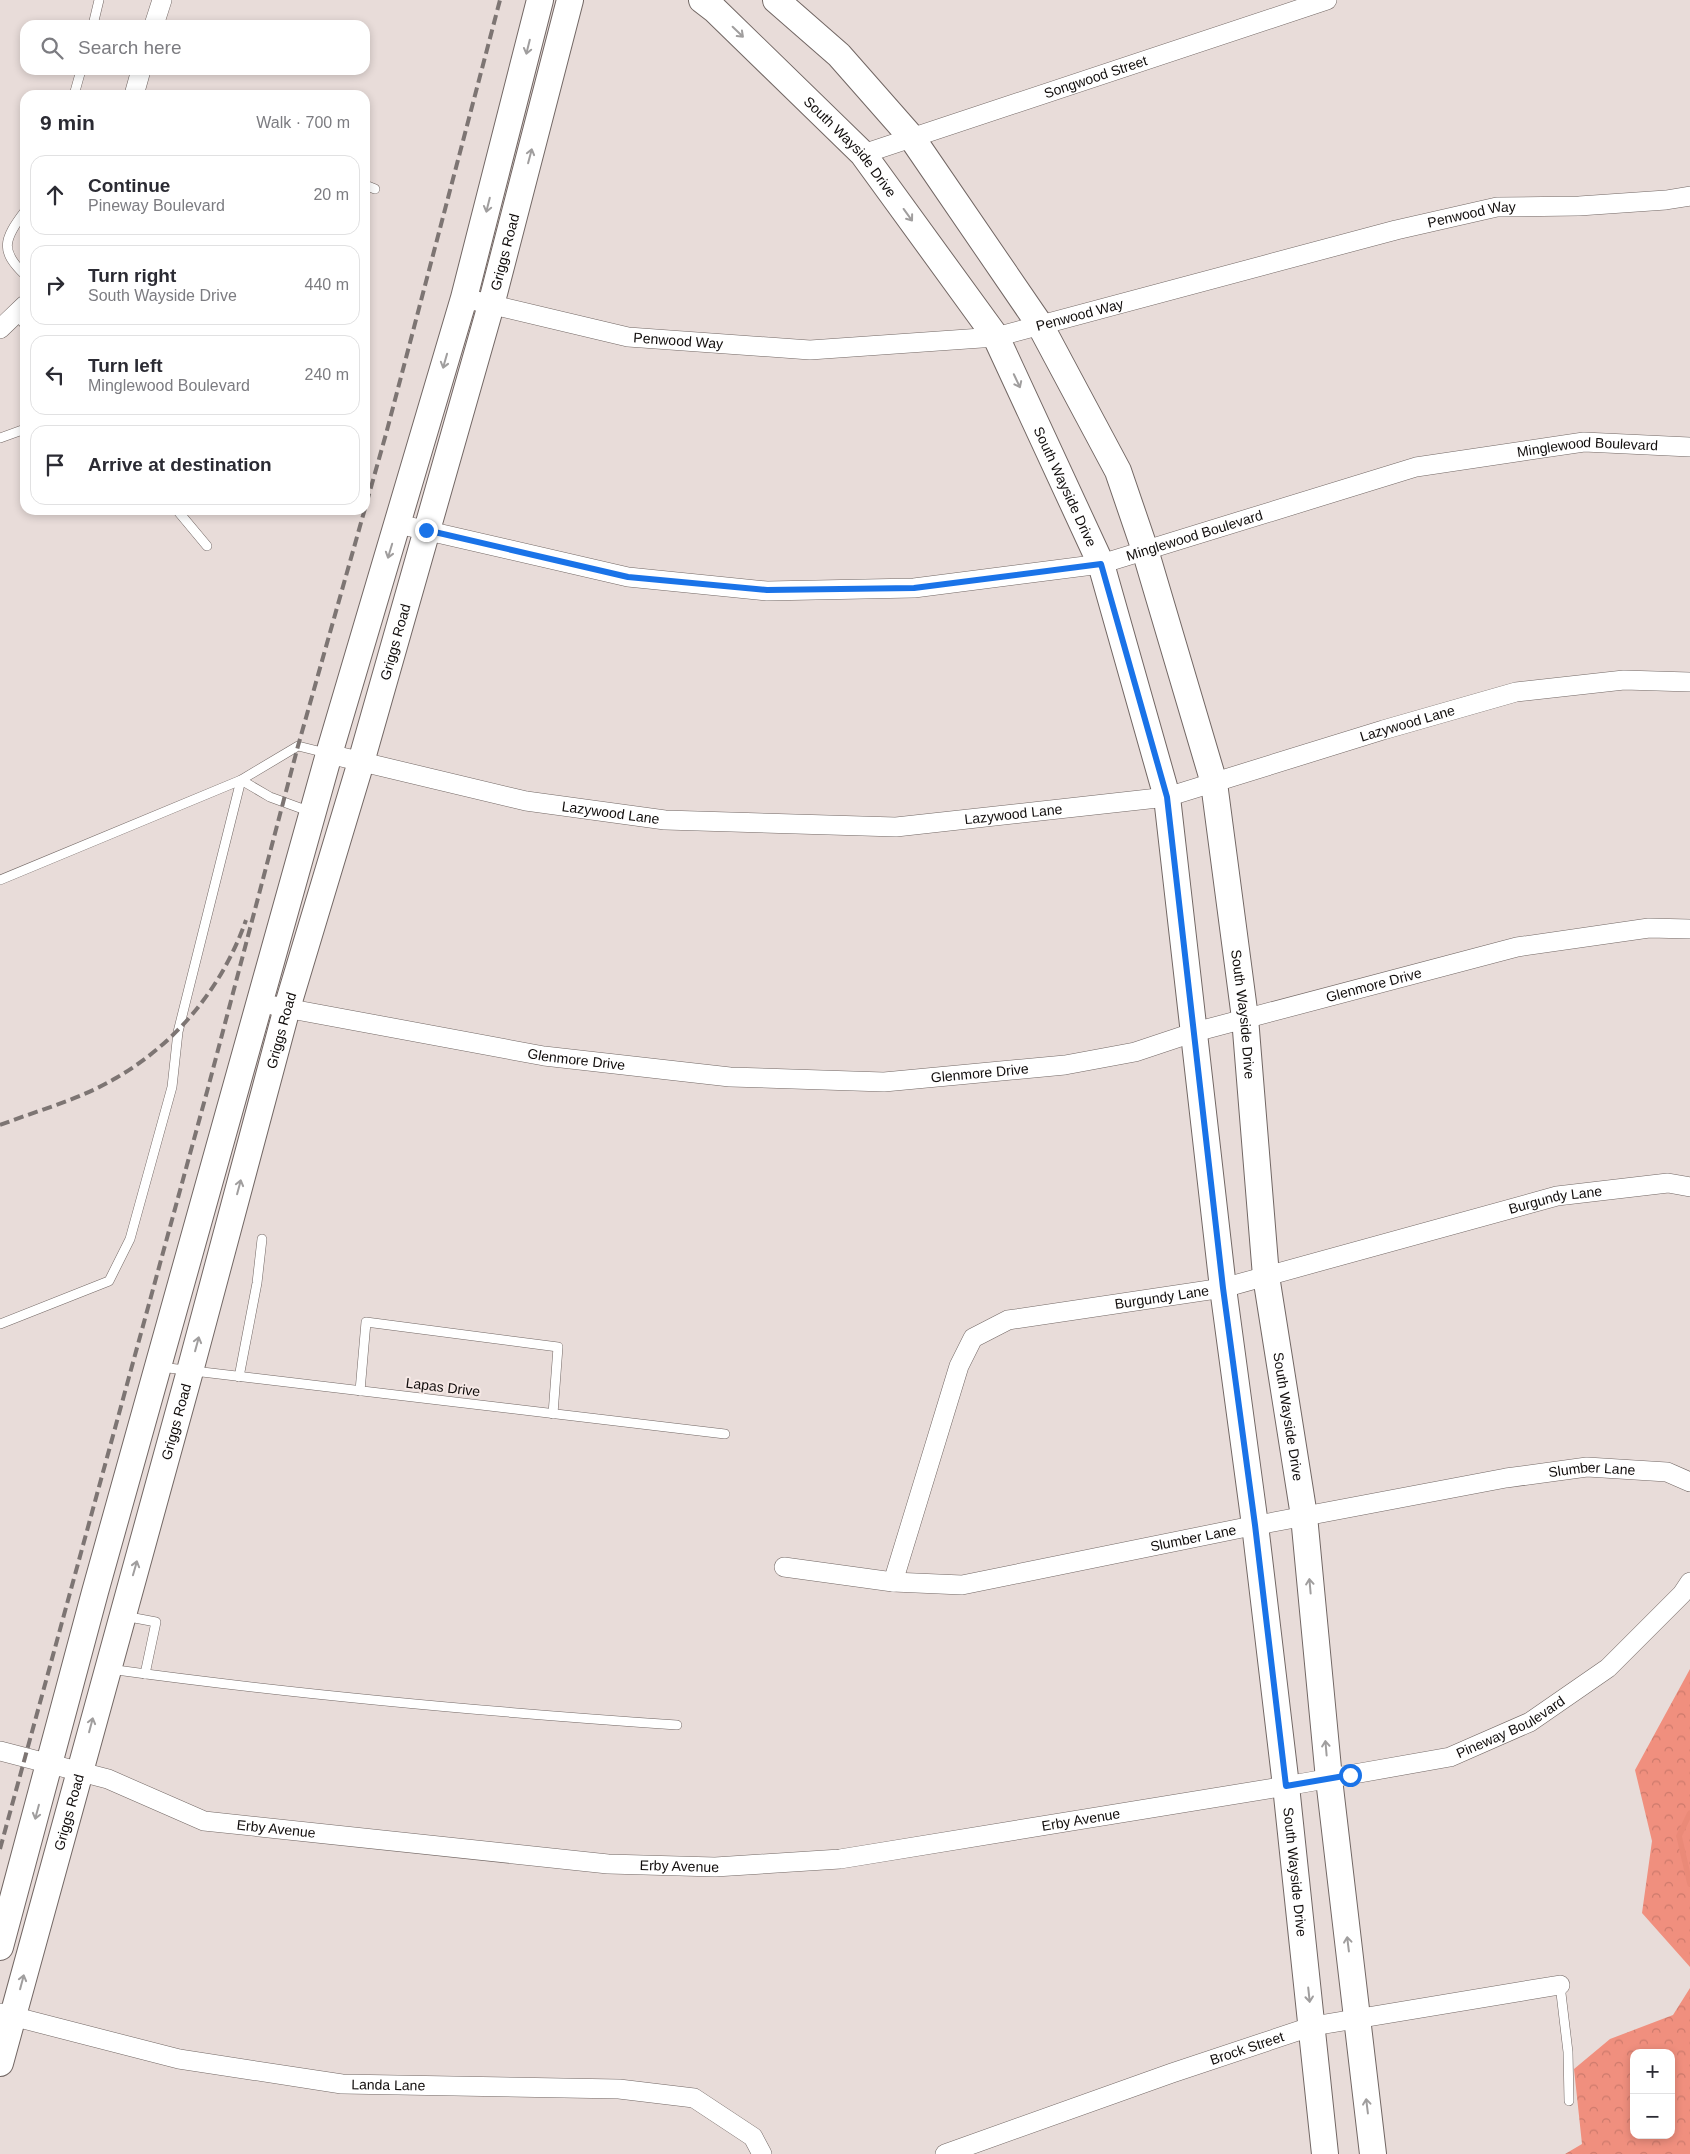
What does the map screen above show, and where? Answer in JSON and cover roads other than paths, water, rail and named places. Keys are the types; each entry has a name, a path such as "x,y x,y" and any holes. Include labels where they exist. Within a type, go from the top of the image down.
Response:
{"main road":[{"name":"Griggs Road","path":"0,1948 95,1592 329,754 464,298 540,0"},
{"name":"Griggs Road","path":"0,2063 6,2015 122,1616 287,1008 360,762 491,305 570,0"},
{"name":"South Wayside Drive","path":"702,0 715,10 863,154 996,337 1101,564 1167,797 1223,1288 1255,1525 1286,1786 1313,2026 1325,2154"},
{"name":"South Wayside Drive","path":"776,0 839,55 912,138 1040,325 1118,471 1145,550 1214,782 1245,1018 1266,1276 1304,1516 1329,1779 1373,2154"}],"street":[{"path":"156,20 162,0"},
{"name":"Songwood Street","path":"863,154 1327,0"},
{"path":"135,90 140,75"},
{"name":"Penwood Way","path":"464,298 628,337 810,350 996,337 1396,230 1497,207 1579,206 1666,200 1690,196"},
{"path":"0,329 20,315"},
{"name":"Minglewood Boulevard","path":"398,524 628,577 767,590 914,588 1101,564 1416,467 1584,442 1690,447"},
{"name":"Lazywood Lane","path":"329,754 526,801 665,820 896,827 1167,797 1383,730 1516,692 1624,680 1690,682"},
{"name":"Glenmore Drive","path":"259,1003 544,1056 730,1077 884,1082 1065,1065 1135,1052 1245,1018 1517,947 1649,928 1690,929"},
{"name":"Burgundy Lane","path":"893,1582 959,1366 974,1338 1008,1320 1223,1288 1557,1196 1668,1183 1690,1187"},
{"name":"Slumber Lane","path":"784,1567 893,1582 962,1585 1255,1525 1506,1478 1587,1466 1667,1472 1690,1482"},
{"name":"Pineway Boulevard","path":"1286,1786 1450,1757 1530,1722 1608,1668 1682,1594 1690,1582"},
{"name":"Erby Avenue","path":"0,1751 108,1778 204,1821 608,1864 715,1867 840,1859 1286,1786"},
{"name":"Brock Street","path":"945,2154 1172,2073 1313,2026 1560,1985"},
{"name":"Landa Lane","path":"6,2015 179,2059 342,2084 619,2089 694,2098 753,2137 762,2154"}],"lane":[{"path":"94,20 100,0"},
{"path":"75,90 80,75"},
{"path":"370,187 375,189"},
{"path":"20,217 5,237 1,252 4,260 20,271"},
{"path":"0,438 20,431"},
{"path":"181,515 207,546"},
{"path":"0,880 241,780 298,746 329,754"},
{"path":"241,780 270,797 314,813"},
{"path":"0,1324 109,1281 130,1240 172,1087 178,1032 241,780"},
{"path":"239,1377 257,1282 262,1239"},
{"path":"360,1391 366,1322 558,1347 553,1414"},
{"name":"Lapas Drive","path":"158,1367 725,1434"},
{"path":"122,1616 156,1622 145,1674"},
{"path":"107,1669 401,1702 534,1715 677,1725"},
{"path":"1560,1985 1568,2052 1569,2101"}],"waterway":[{"path":"1690,1813 1679,1836 1690,1884"}],"railway":[{"path":"370,491 500,0"},
{"path":"0,1849 208,1088 298,746 363,515"},
{"path":"0,1125 74,1098 103,1085 138,1064 159,1047 178,1030 211,990 225,967 246,920"}]}
